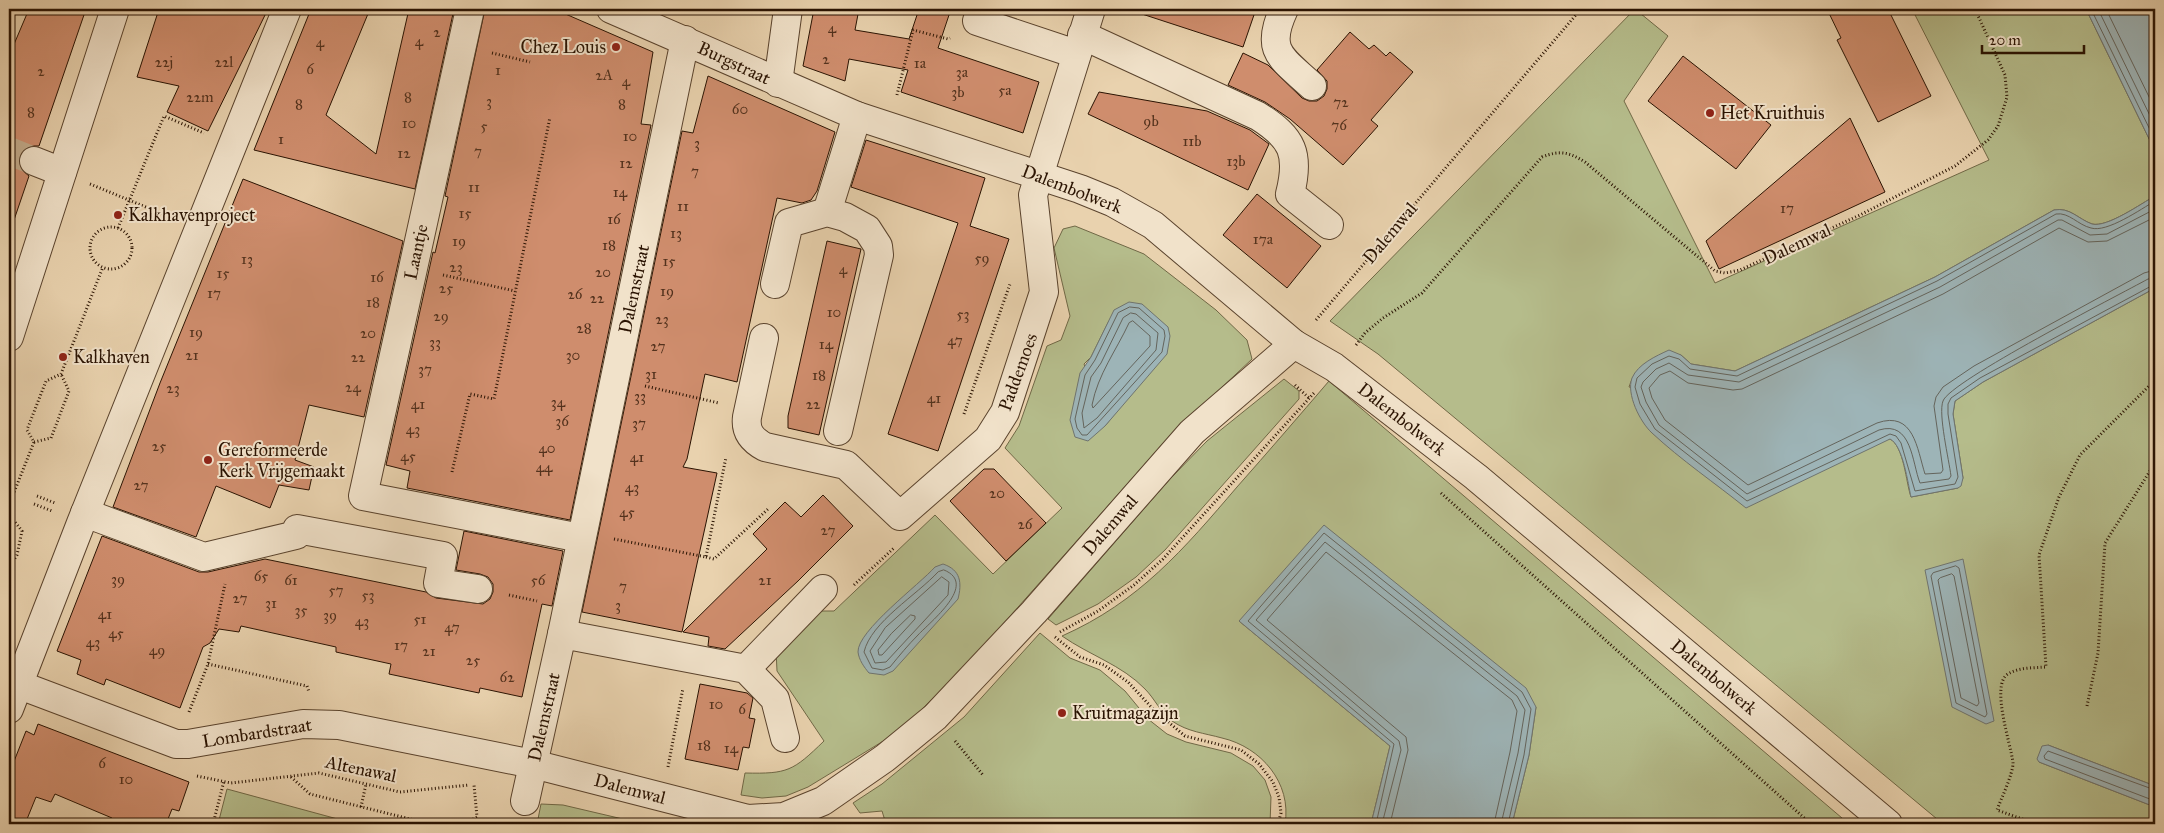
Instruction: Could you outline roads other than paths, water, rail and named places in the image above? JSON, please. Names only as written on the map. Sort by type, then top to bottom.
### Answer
[{"type":"street","points":[[9,337],[115,9]]},
{"type":"street","points":[[9,710],[14,682],[85,513],[287,9]]},
{"type":"street","name":"Laantje","points":[[470,9],[364,496],[582,535]]},
{"type":"street","name":"Burgstraat","points":[[611,9],[857,116]]},
{"type":"street","points":[[778,83],[788,9]]},
{"type":"street","name":"Paddemoes","points":[[764,338],[749,423],[756,442],[765,446],[846,465],[900,516],[988,439],[1005,412],[1044,292],[1033,195],[1091,9]]},
{"type":"street","points":[[1284,9],[1274,35],[1276,49],[1312,86]]},
{"type":"street","points":[[979,15],[1079,44],[1258,116],[1279,130],[1289,141],[1294,156],[1295,169],[1290,194],[1329,225]]},
{"type":"street","name":"Dalemstraat","points":[[526,801],[685,40]]},
{"type":"street","points":[[827,212],[857,116]]},
{"type":"street","name":"Dalembolwerk","points":[[857,116],[1038,175],[1112,202],[1153,225],[1294,344],[1334,367],[1476,477],[1888,824]]},
{"type":"street","points":[[34,161],[62,172]]},
{"type":"street","points":[[775,284],[789,223],[827,212],[845,217],[867,229],[878,246],[878,256],[838,431]]},
{"type":"street","name":"Dalemwal","points":[[533,764],[748,819],[784,816],[804,810],[840,791],[935,717],[1034,612],[1192,432],[1294,344]]},
{"type":"street","points":[[85,513],[204,557],[296,535],[297,529],[443,556],[438,583],[478,589]]},
{"type":"street","points":[[746,669],[823,589]]},
{"type":"street","points":[[562,634],[746,669],[775,698],[785,738]]},
{"type":"street","name":"Lombardstraat","points":[[14,682],[176,744],[188,744],[316,723],[339,725],[533,764]]},
{"type":"water","points":[[2086,9],[2155,9],[2155,151]]},
{"type":"water","points":[[2155,196],[2155,288],[1983,382],[1955,401],[1953,414],[1963,478],[1961,486],[1958,488],[1911,497],[1902,457],[1895,443],[1890,439],[1746,508],[1652,433],[1643,422],[1635,407],[1631,392],[1632,378],[1638,369],[1648,361],[1669,350],[1681,355],[1691,364],[1735,371],[1935,277],[2054,210],[2065,210],[2087,222],[2098,224],[2115,219]]},
{"type":"water","points":[[1129,302],[1142,304],[1168,327],[1170,336],[1167,354],[1105,426],[1088,441],[1075,437],[1070,420],[1080,373],[1091,357],[1114,310]]},
{"type":"water","points":[[1324,525],[1526,688],[1536,707],[1529,755],[1512,824],[1371,824],[1390,746],[1239,621]]},
{"type":"water","points":[[1963,559],[1994,721],[1986,724],[1952,707],[1925,570]]},
{"type":"water","points":[[943,564],[957,573],[960,582],[958,599],[893,671],[884,675],[869,673],[859,658],[860,643],[878,620],[935,567]]},
{"type":"water","points":[[2048,745],[2155,786],[2155,807],[2039,762],[2037,759],[2042,746]]},
{"type":"tunnel","points":[[9,151],[34,161]]},
{"type":"place","name":"Chez Louis","points":[[616,47]]},
{"type":"place","name":"Het Kruithuis","points":[[1710,113]]},
{"type":"place","name":"Kalkhavenproject","points":[[118,215]]},
{"type":"place","name":"Kalkhaven","points":[[63,357]]},
{"type":"place","name":"Gereformeerde Kerk Vrijgemaakt","points":[[208,460]]},
{"type":"place","name":"Kruitmagazijn","points":[[1062,713]]}]
